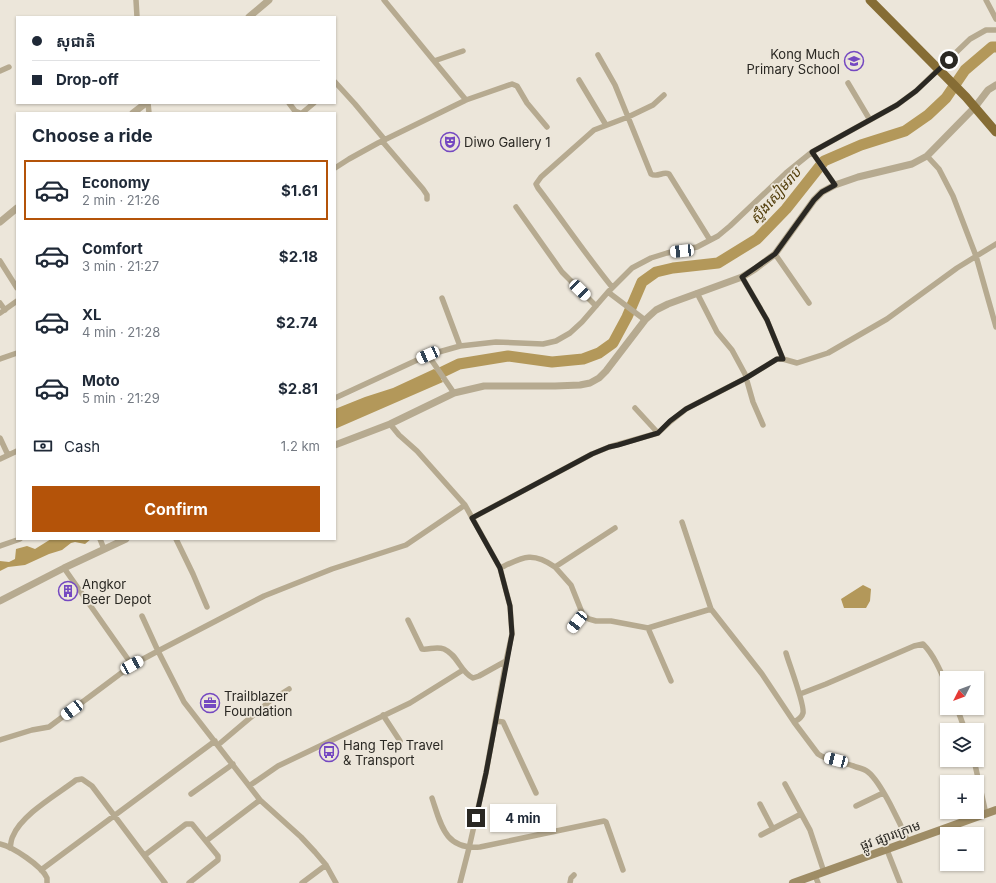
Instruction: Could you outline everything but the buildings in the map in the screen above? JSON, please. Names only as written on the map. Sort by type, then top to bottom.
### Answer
[{"type":"highway","points":[[870,0],[975,107],[996,132]]},
{"type":"main road","name":"ផ្លូវ ផ្សារក្រោម","points":[[793,883],[817,879],[824,872],[996,810]]},
{"type":"street","points":[[136,0],[138,16]]},
{"type":"street","points":[[250,16],[269,0]]},
{"type":"street","points":[[384,0],[466,100]]},
{"type":"street","points":[[986,0],[996,19]]},
{"type":"street","points":[[336,398],[430,357],[460,346],[496,342],[543,344],[556,341],[570,333],[578,326],[612,287],[632,268],[667,252],[697,248],[710,240],[730,226],[786,173],[813,153],[897,105],[916,91],[970,39],[986,30],[996,30]]},
{"type":"street","points":[[434,61],[463,51]]},
{"type":"street","points":[[598,55],[615,85],[651,174],[656,176],[666,173],[669,174],[710,240]]},
{"type":"street","points":[[0,71],[9,67]]},
{"type":"street","points":[[579,80],[606,125]]},
{"type":"street","points":[[336,83],[355,104],[383,141],[424,189],[427,199]]},
{"type":"street","points":[[336,167],[383,141],[466,100],[512,84],[517,86],[529,106],[547,127]]},
{"type":"street","points":[[848,84],[870,120]]},
{"type":"street","points":[[336,445],[390,424],[452,390],[484,386],[556,386],[590,383],[599,378],[606,371],[644,320],[652,313],[663,306],[742,277],[775,254],[814,200],[822,192],[835,185],[858,177],[912,164],[927,156],[975,107],[988,90],[996,85]]},
{"type":"street","points":[[336,92],[341,89]]},
{"type":"street","points":[[612,287],[589,259],[536,184],[541,177],[588,134],[594,130],[628,117],[653,104],[664,95]]},
{"type":"street","points":[[134,112],[146,104]]},
{"type":"street","points":[[290,104],[295,111],[298,112]]},
{"type":"street","points":[[302,112],[313,104]]},
{"type":"street","points":[[813,153],[835,185]]},
{"type":"street","points":[[927,156],[939,169],[947,182],[976,256],[996,327]]},
{"type":"street","points":[[516,208],[562,272],[596,306]]},
{"type":"street","points":[[0,222],[16,209]]},
{"type":"street","points":[[472,518],[592,454],[609,447],[658,433],[670,421],[686,409],[746,378],[777,359],[797,363],[828,353],[887,319],[957,268],[996,244]]},
{"type":"street","points":[[775,254],[809,303]]},
{"type":"street","points":[[0,261],[16,286]]},
{"type":"street","points":[[742,277],[767,320],[783,359]]},
{"type":"street","points":[[608,292],[644,320]]},
{"type":"street","points":[[697,293],[717,332],[732,350],[746,378],[763,424]]},
{"type":"street","points":[[442,298],[460,346]]},
{"type":"street","points":[[0,303],[2,312],[16,302]]},
{"type":"street","points":[[0,359],[16,353]]},
{"type":"street","points":[[430,357],[452,390]]},
{"type":"street","points":[[635,408],[658,433]]},
{"type":"street","points":[[390,424],[399,435],[416,450],[465,505],[500,568],[510,606],[512,634],[486,773],[460,883]]},
{"type":"street","points":[[0,438],[8,455]]},
{"type":"street","points":[[0,459],[16,451]]},
{"type":"street","points":[[0,740],[32,730],[49,727],[132,665],[158,651],[264,596],[332,569],[406,545],[465,505]]},
{"type":"street","points":[[682,522],[711,609],[762,674],[794,722],[818,754],[848,763],[867,771],[883,793],[896,815],[908,842]]},
{"type":"street","points":[[555,567],[615,528]]},
{"type":"street","points":[[0,546],[17,540]]},
{"type":"street","points":[[100,540],[104,549]]},
{"type":"street","points":[[0,601],[64,568],[124,540]]},
{"type":"street","points":[[176,540],[207,608]]},
{"type":"street","points":[[500,568],[517,560],[533,556],[544,560],[555,567],[571,585],[583,615],[596,621],[610,621],[648,628],[711,609]]},
{"type":"street","points":[[64,568],[132,665]]},
{"type":"street","points":[[572,629],[583,615]]},
{"type":"street","points":[[142,616],[184,702],[260,800],[301,837],[326,865],[336,883]]},
{"type":"street","points":[[408,620],[422,649],[443,649],[452,654],[468,676],[473,678],[480,676],[506,661]]},
{"type":"street","points":[[648,628],[671,680]]},
{"type":"street","points":[[800,694],[914,646],[923,644],[928,649],[940,672]]},
{"type":"street","points":[[786,653],[800,694],[803,711],[800,717],[794,722]]},
{"type":"street","points":[[249,786],[278,766],[410,703],[463,670]]},
{"type":"street","points":[[41,870],[113,815],[216,743],[270,701],[289,689]]},
{"type":"street","points":[[383,715],[400,741]]},
{"type":"street","points":[[496,721],[503,722],[536,793]]},
{"type":"street","points":[[191,794],[233,764]]},
{"type":"street","points":[[976,767],[986,814]]},
{"type":"street","points":[[10,848],[15,832],[31,813],[76,780],[82,779],[92,786],[165,883]]},
{"type":"street","points":[[785,784],[810,830],[824,872]]},
{"type":"street","points":[[856,806],[883,793]]},
{"type":"street","points":[[432,798],[444,832],[458,845],[469,848],[604,821],[606,822],[623,870]]},
{"type":"street","points":[[206,841],[260,800]]},
{"type":"street","points":[[760,804],[773,829]]},
{"type":"street","points":[[761,836],[801,814]]},
{"type":"street","points":[[145,855],[186,824],[192,824],[218,856],[218,860],[189,883]]},
{"type":"street","points":[[0,844],[10,848],[41,870],[47,878],[46,883]]},
{"type":"street","points":[[887,850],[900,883]]},
{"type":"street","points":[[302,883],[326,865]]},
{"type":"street","points":[[570,883],[571,878],[574,875]]},
{"type":"shaded area","points":[[434,369],[443,382],[336,429],[336,409],[393,388]]},
{"type":"shaded area","points":[[49,540],[90,540],[85,544],[75,542],[71,543],[62,550],[25,565],[8,567],[0,571],[0,561],[9,562],[15,559],[16,549],[27,546],[35,549]]},
{"type":"shaded area","points":[[863,585],[871,589],[870,601],[866,608],[844,608],[841,599]]},
{"type":"waterway","name":"ស្ទឹងសៀមរាប","points":[[430,378],[459,364],[508,356],[552,362],[583,359],[599,353],[613,343],[627,317],[642,282],[656,272],[673,268],[718,263],[757,239],[786,209],[824,161],[861,145],[905,131],[928,115],[946,98],[965,70],[992,47],[996,47]]},
{"type":"place","name":"Kong Much Primary School","points":[[854,61]]},
{"type":"place","name":"Diwo Gallery 1","points":[[450,142]]},
{"type":"place","name":"Angkor Beer Depot","points":[[68,591]]},
{"type":"place","name":"Trailblazer Foundation","points":[[210,703]]},
{"type":"place","name":"Hang Tep Travel & Transport","points":[[329,752]]},
{"type":"route","points":[[476,818],[512,634],[510,606],[500,568],[472,518],[592,454],[609,447],[658,433],[670,421],[686,409],[746,378],[777,359],[783,359],[767,320],[742,277],[775,254],[814,200],[822,192],[835,185],[812,152],[897,105],[916,91],[949,60]]}]
